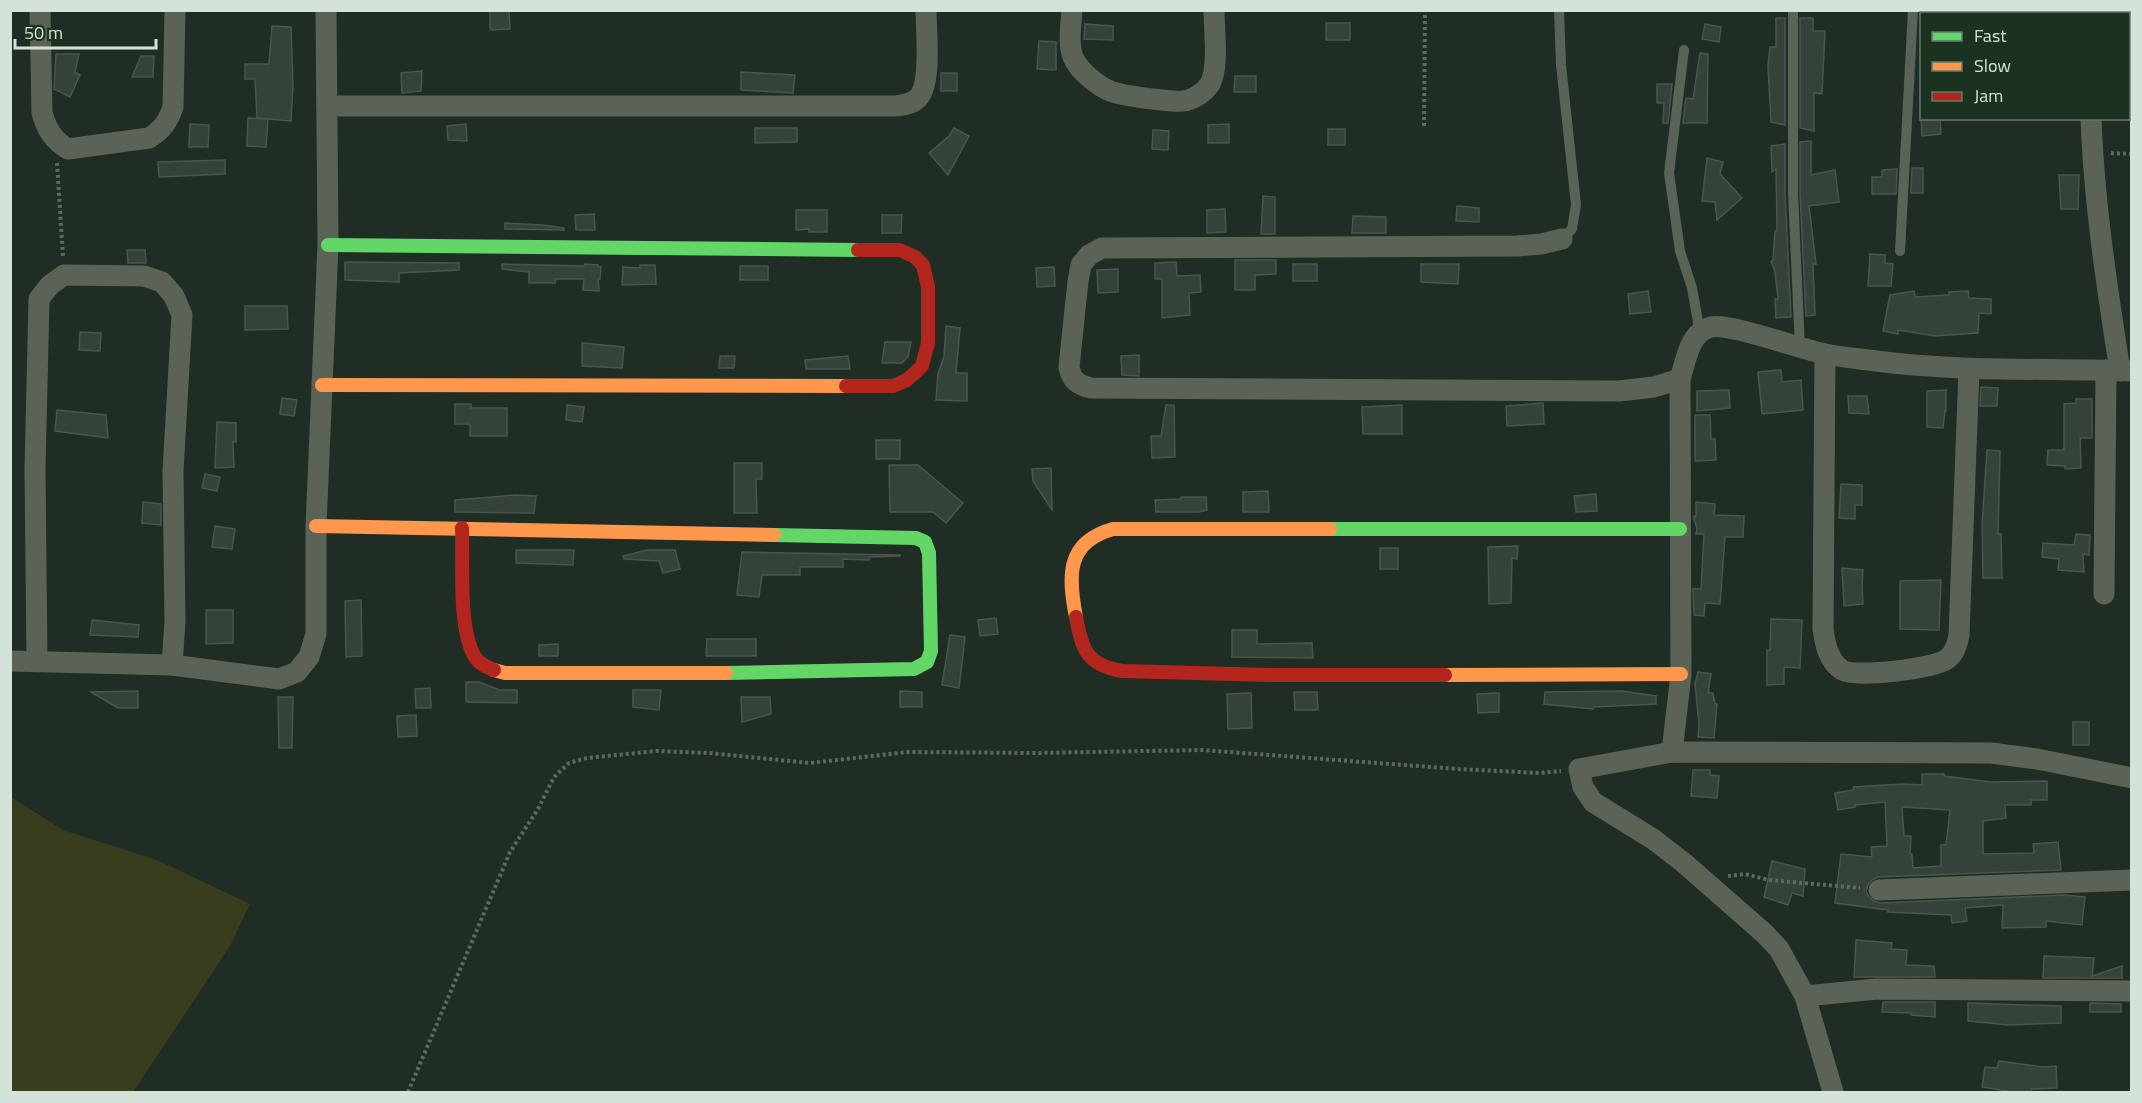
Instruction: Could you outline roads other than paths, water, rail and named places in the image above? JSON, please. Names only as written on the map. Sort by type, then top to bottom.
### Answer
[{"type":"street","points":[[40,10],[42,113],[46,128],[55,141],[68,150],[148,138],[160,132],[169,120],[173,107],[175,10]]},
{"type":"street","points":[[10,661],[172,665],[279,679],[297,672],[309,657],[316,634],[316,526],[328,245],[326,10]]},
{"type":"street","points":[[327,106],[896,106],[909,104],[918,98],[924,87],[926,76],[926,10]]},
{"type":"street","points":[[1072,10],[1073,59],[1082,71],[1110,91],[1139,97],[1184,101],[1201,94],[1210,84],[1214,71],[1214,10]]},
{"type":"street","points":[[2091,120],[2092,153],[2119,371],[2104,594]]},
{"type":"street","points":[[1562,239],[1517,246],[1102,248],[1089,255],[1081,266],[1069,367],[1071,375],[1075,382],[1082,386],[1115,388],[1619,391],[1654,387],[1680,379]]},
{"type":"street","points":[[322,385],[893,386],[907,380],[926,360],[929,321],[929,279],[925,269],[920,261],[911,254],[900,250],[328,245]]},
{"type":"street","points":[[37,662],[35,469],[39,299],[50,285],[64,275],[144,276],[162,282],[174,296],[182,315],[173,471],[175,621],[172,665]]},
{"type":"street","points":[[1672,752],[1681,674],[1680,379],[1692,342],[1700,333],[1710,327],[1730,328],[1825,354],[1893,363],[1969,369],[2119,371]]},
{"type":"street","points":[[1825,354],[1822,629],[1832,660],[1842,670],[1854,674],[1921,669],[1936,665],[1956,650],[1959,635],[1969,369]]},
{"type":"street","points":[[316,526],[462,528],[920,539],[928,546],[929,554],[931,651],[927,662],[914,669],[753,673],[505,673],[486,667],[475,658],[468,642],[462,528]]},
{"type":"street","points":[[1680,528],[1113,529],[1090,536],[1081,545],[1076,553],[1071,578],[1073,602],[1083,648],[1091,660],[1103,668],[1122,671],[1269,675],[1681,674]]},
{"type":"street","points":[[1833,1092],[1805,996],[1779,949],[1711,885],[1653,839],[1593,802],[1583,787],[1580,769],[1672,752],[1991,753],[2037,759],[2132,778]]},
{"type":"street","points":[[1879,890],[2132,880]]},
{"type":"street","points":[[1805,996],[1877,989],[2132,991]]},
{"type":"lane","points":[[1559,10],[1561,65],[1576,205],[1572,228],[1562,239]]},
{"type":"lane","points":[[1793,10],[1793,193],[1800,348]]},
{"type":"lane","points":[[1900,251],[1913,10]]},
{"type":"lane","points":[[1684,50],[1669,173],[1680,251],[1692,288],[1700,333]]}]
